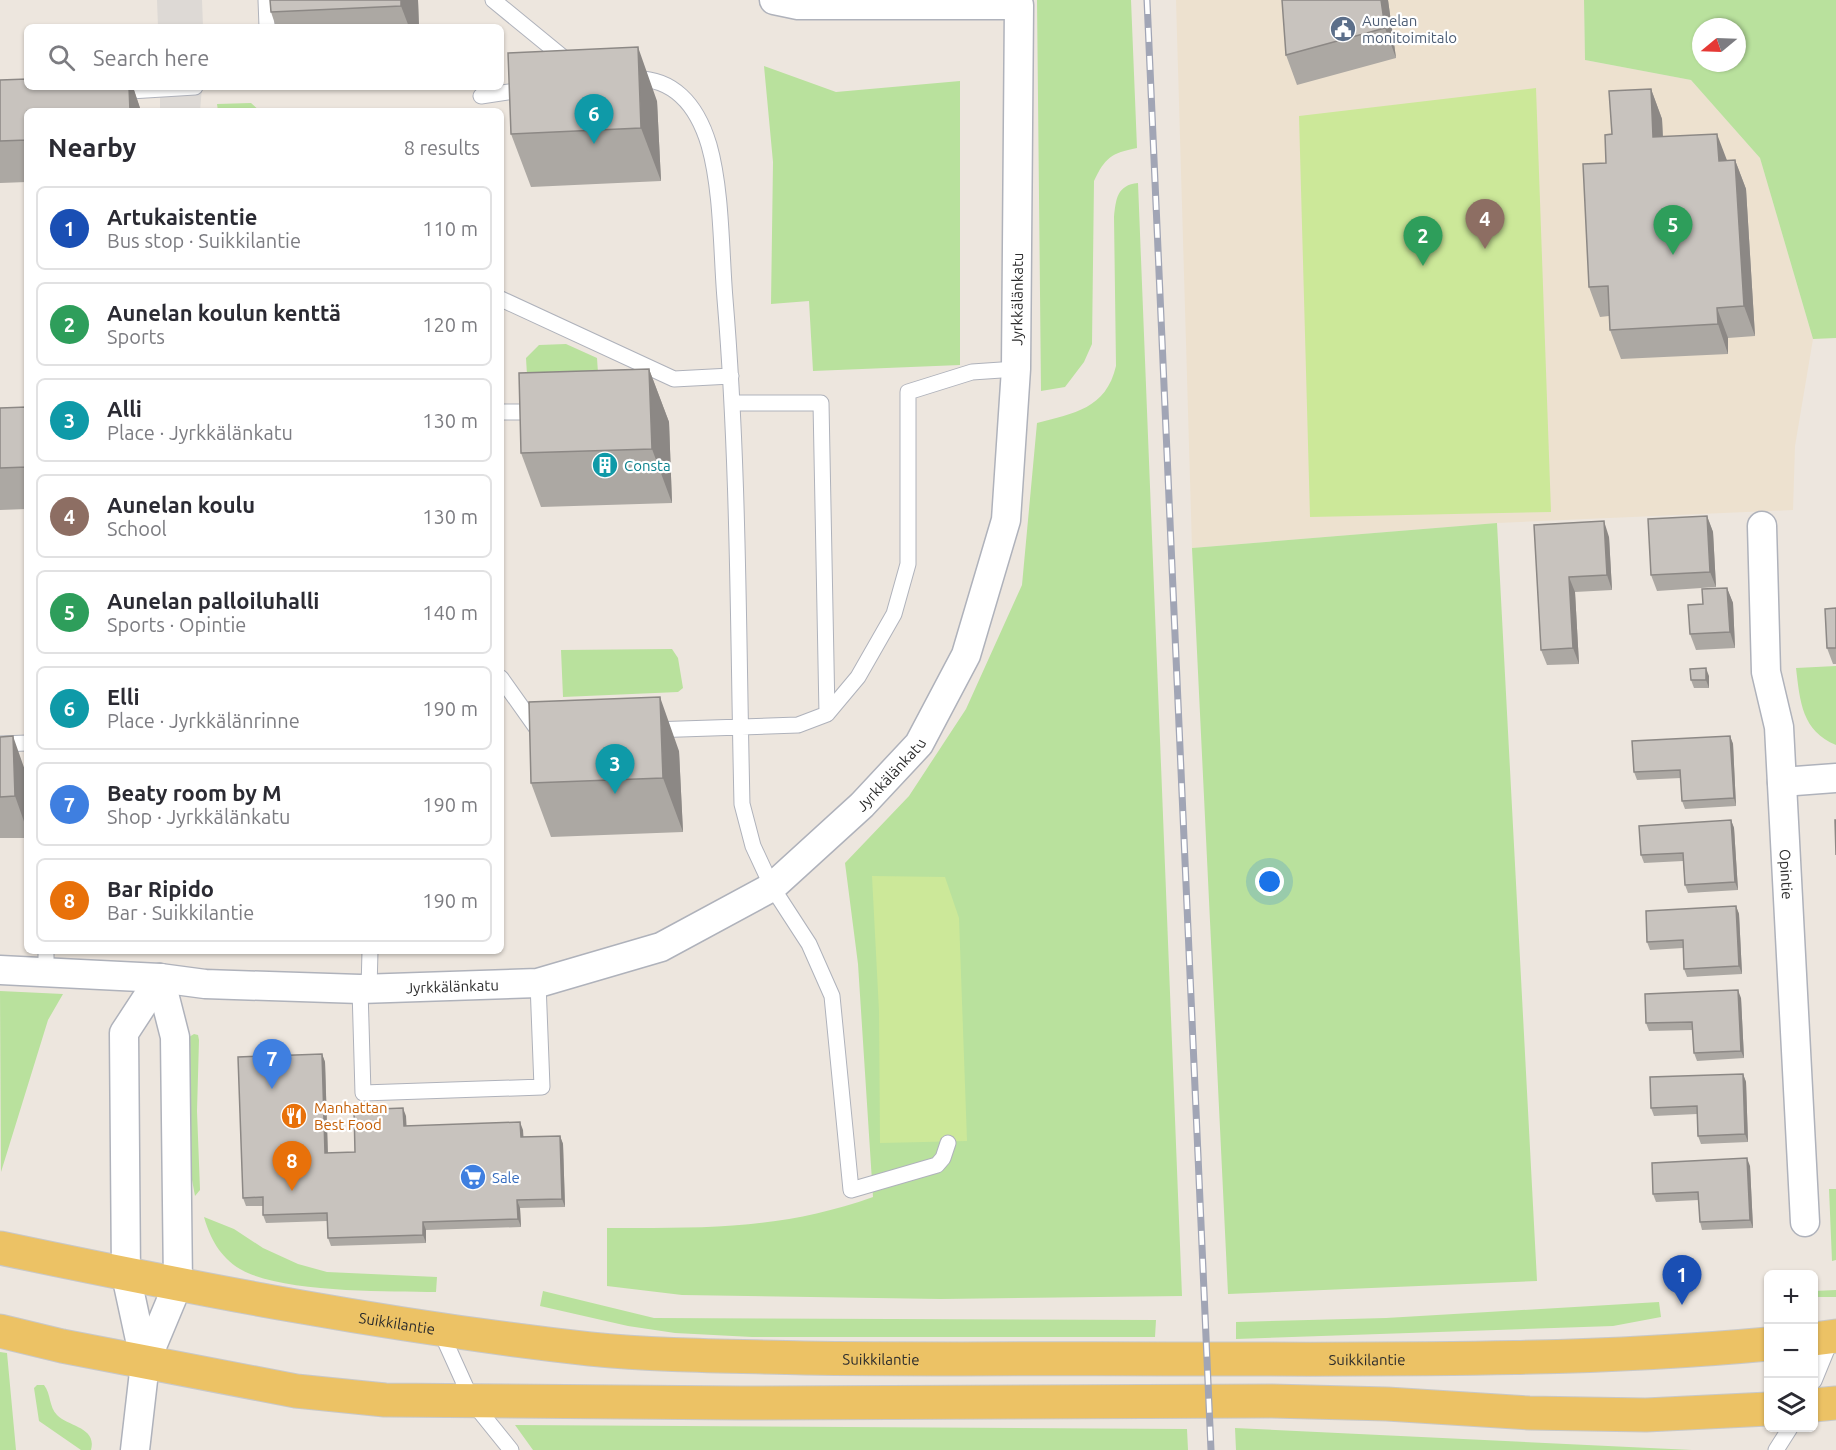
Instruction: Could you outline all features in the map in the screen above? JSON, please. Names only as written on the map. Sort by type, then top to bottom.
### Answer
[{"type":"main road","name":"Suikkilantie","points":[[0,1248],[126,1275],[439,1327],[591,1349],[681,1355],[890,1359],[1396,1359],[1677,1353],[1764,1344]]},
{"type":"main road","points":[[0,1331],[145,1363],[296,1391],[385,1400],[473,1403],[1272,1401],[1387,1404],[1530,1413],[1646,1415],[1764,1409]]},
{"type":"main road","points":[[1818,1405],[1836,1403]]},
{"type":"street","name":"Jyrkkälänkatu","points":[[0,970],[46,962],[205,984],[365,989],[538,983],[661,946],[772,887],[862,805],[919,744],[966,655],[1006,520],[1016,369],[1019,5],[798,5],[774,0]]},
{"type":"street","name":"Opintie","points":[[1762,526],[1766,672],[1779,727],[1805,1222]]},
{"type":"street","points":[[1782,782],[1836,778]]},
{"type":"street","points":[[145,1363],[126,1275],[124,1033],[160,978]]},
{"type":"street","points":[[135,1450],[145,1363],[178,1284],[175,1037],[160,978]]},
{"type":"lane","points":[[266,0],[267,24]]},
{"type":"lane","points":[[493,0],[572,64],[575,82]]},
{"type":"lane","points":[[618,80],[650,77],[672,86],[684,98],[709,145],[716,190],[731,376],[742,804],[753,846],[772,887],[809,944],[832,996],[851,1190],[938,1165],[948,1143]]},
{"type":"lane","points":[[481,96],[540,87]]},
{"type":"lane","points":[[104,92],[140,90]]},
{"type":"lane","points":[[504,300],[674,379]]},
{"type":"lane","points":[[639,730],[798,725],[827,714],[858,677],[894,614],[908,564],[908,392],[972,372],[1016,369]]},
{"type":"lane","points":[[654,387],[674,379],[731,376]]},
{"type":"lane","points":[[732,403],[821,403],[827,714]]},
{"type":"lane","points":[[504,412],[555,412]]},
{"type":"lane","points":[[504,682],[540,734],[551,733]]},
{"type":"lane","points":[[0,744],[24,743]]},
{"type":"lane","points":[[370,954],[365,989],[363,1093],[542,1087],[538,983]]},
{"type":"lane","points":[[439,1327],[473,1403],[511,1450]]},
{"type":"lane","points":[[1815,1378],[1827,1337]]},
{"type":"lane","points":[[1776,1450],[1787,1432]]},
{"type":"shaded area","points":[[157,0],[202,0],[203,24],[158,24]]},
{"type":"shaded area","points":[[1176,0],[1584,0],[1585,60],[1691,80],[1760,158],[1813,339],[1795,446],[1793,510],[1497,523],[1192,548]]},
{"type":"shaded area","points":[[160,90],[202,90],[200,108],[160,108]]},
{"type":"green space","points":[[1037,0],[1131,0],[1137,148],[1121,152],[1110,158],[1094,181],[1092,344],[1084,362],[1065,387],[1041,391]]},
{"type":"green space","points":[[1584,0],[1836,0],[1836,338],[1813,339],[1760,158],[1691,80],[1585,60]]},
{"type":"green space","points":[[764,66],[836,92],[960,81],[960,365],[813,371],[809,301],[771,304],[773,162]]},
{"type":"green space","points":[[1536,88],[1551,512],[1310,517],[1299,116]]},
{"type":"green space","points":[[251,103],[257,108],[218,108],[217,104]]},
{"type":"green space","points":[[1138,183],[1182,1296],[941,1299],[682,1295],[607,1286],[607,1228],[741,1225],[806,1216],[873,1197],[858,964],[845,863],[909,796],[966,709],[1022,585],[1037,423],[1087,407],[1105,392],[1111,380],[1116,366],[1114,217],[1119,194],[1131,184]]},
{"type":"green space","points":[[566,344],[597,358],[598,373],[527,375],[526,358],[539,345]]},
{"type":"green space","points":[[1497,523],[1537,1281],[1228,1294],[1192,548]]},
{"type":"green space","points":[[672,649],[678,658],[683,688],[678,692],[563,697],[561,650]]},
{"type":"green space","points":[[1836,666],[1836,745],[1816,732],[1809,723],[1801,704],[1796,668]]},
{"type":"green space","points":[[872,876],[945,877],[959,918],[967,1141],[880,1143],[879,1011]]},
{"type":"green space","points":[[0,991],[63,994],[48,1020],[1,1172]]},
{"type":"green space","points":[[194,1034],[198,1035],[199,1040],[197,1111],[200,1190],[195,1196],[187,1153],[189,1037]]},
{"type":"green space","points":[[1829,1189],[1836,1189],[1836,1260],[1832,1261]]},
{"type":"green space","points":[[204,1217],[234,1229],[263,1248],[298,1264],[327,1272],[437,1277],[436,1292],[363,1291],[307,1287],[258,1277],[240,1269],[221,1253],[209,1232]]},
{"type":"green space","points":[[1836,1290],[1836,1297],[1818,1297],[1818,1291]]},
{"type":"green space","points":[[543,1291],[654,1318],[1156,1320],[1155,1337],[752,1337],[675,1333],[628,1326],[540,1306]]},
{"type":"green space","points":[[1659,1302],[1661,1317],[1613,1326],[1236,1339],[1236,1322],[1386,1318]]},
{"type":"green space","points":[[0,1352],[7,1353],[16,1450],[0,1450]]},
{"type":"green space","points":[[37,1385],[44,1385],[57,1415],[86,1432],[92,1442],[91,1450],[81,1450],[39,1421],[34,1388]]},
{"type":"green space","points":[[515,1425],[1187,1429],[1188,1450],[533,1450]]},
{"type":"green space","points":[[1235,1428],[1692,1450],[1236,1450]]},
{"type":"building","points":[[270,0],[401,0],[401,6],[271,12]]},
{"type":"building","points":[[1282,0],[1381,0],[1385,28],[1286,55]]},
{"type":"building","points":[[638,47],[641,128],[511,134],[508,53]]},
{"type":"building","points":[[24,79],[24,90],[129,90],[130,108],[24,108],[24,140],[0,141],[0,80]]},
{"type":"building","points":[[1651,89],[1653,137],[1717,134],[1719,161],[1735,160],[1744,306],[1717,308],[1718,324],[1610,330],[1608,286],[1589,287],[1583,164],[1606,163],[1605,135],[1612,134],[1609,91]]},
{"type":"building","points":[[649,369],[652,449],[521,453],[519,373]]},
{"type":"building","points":[[24,407],[24,467],[0,468],[0,408]]},
{"type":"building","points":[[1707,516],[1710,572],[1651,575],[1648,519]]},
{"type":"building","points":[[1604,521],[1607,575],[1569,577],[1573,648],[1541,650],[1534,525]]},
{"type":"building","points":[[1727,588],[1730,632],[1690,634],[1688,605],[1703,604],[1702,589]]},
{"type":"building","points":[[1836,608],[1836,648],[1827,648],[1825,609]]},
{"type":"building","points":[[1706,668],[1706,680],[1691,680],[1690,669]]},
{"type":"building","points":[[660,697],[663,778],[531,783],[529,702]]},
{"type":"building","points":[[13,736],[15,796],[0,797],[0,737]]},
{"type":"building","points":[[1730,736],[1734,798],[1682,801],[1680,770],[1634,772],[1632,741]]},
{"type":"building","points":[[1731,820],[1735,882],[1685,885],[1683,853],[1641,855],[1639,826]]},
{"type":"building","points":[[1736,906],[1739,966],[1684,969],[1683,940],[1647,942],[1646,911]]},
{"type":"building","points":[[1738,990],[1741,1051],[1694,1053],[1692,1022],[1646,1023],[1645,994]]},
{"type":"building","points":[[322,1054],[325,1153],[355,1152],[354,1110],[403,1108],[404,1126],[520,1122],[521,1137],[560,1136],[562,1199],[517,1200],[518,1219],[423,1222],[423,1235],[328,1238],[327,1213],[263,1215],[263,1197],[243,1198],[238,1057]]},
{"type":"building","points":[[1743,1074],[1745,1134],[1698,1136],[1697,1106],[1651,1108],[1650,1077]]},
{"type":"building","points":[[1747,1158],[1750,1220],[1700,1222],[1698,1192],[1653,1194],[1652,1163]]},
{"type":"railway","points":[[1147,0],[1211,1450]]},
{"type":"place","name":"Aunelan monitoimitalo","points":[[1343,29]]},
{"type":"place","name":"Elli","points":[[594,144]]},
{"type":"place","name":"Aunelan koulu","points":[[1485,249]]},
{"type":"place","name":"Aunelan palloiluhalli","points":[[1673,255]]},
{"type":"place","name":"Aunelan koulun kenttä","points":[[1423,266]]},
{"type":"place","name":"Consta","points":[[605,465]]},
{"type":"place","name":"Alli","points":[[615,794]]},
{"type":"place","name":"Beaty room by M","points":[[272,1089]]},
{"type":"place","name":"Manhattan Best Food","points":[[294,1116]]},
{"type":"place","name":"Sale","points":[[473,1177]]},
{"type":"place","name":"Bar Ripido","points":[[292,1191]]},
{"type":"place","name":"Artukaistentie","points":[[1682,1305]]}]
